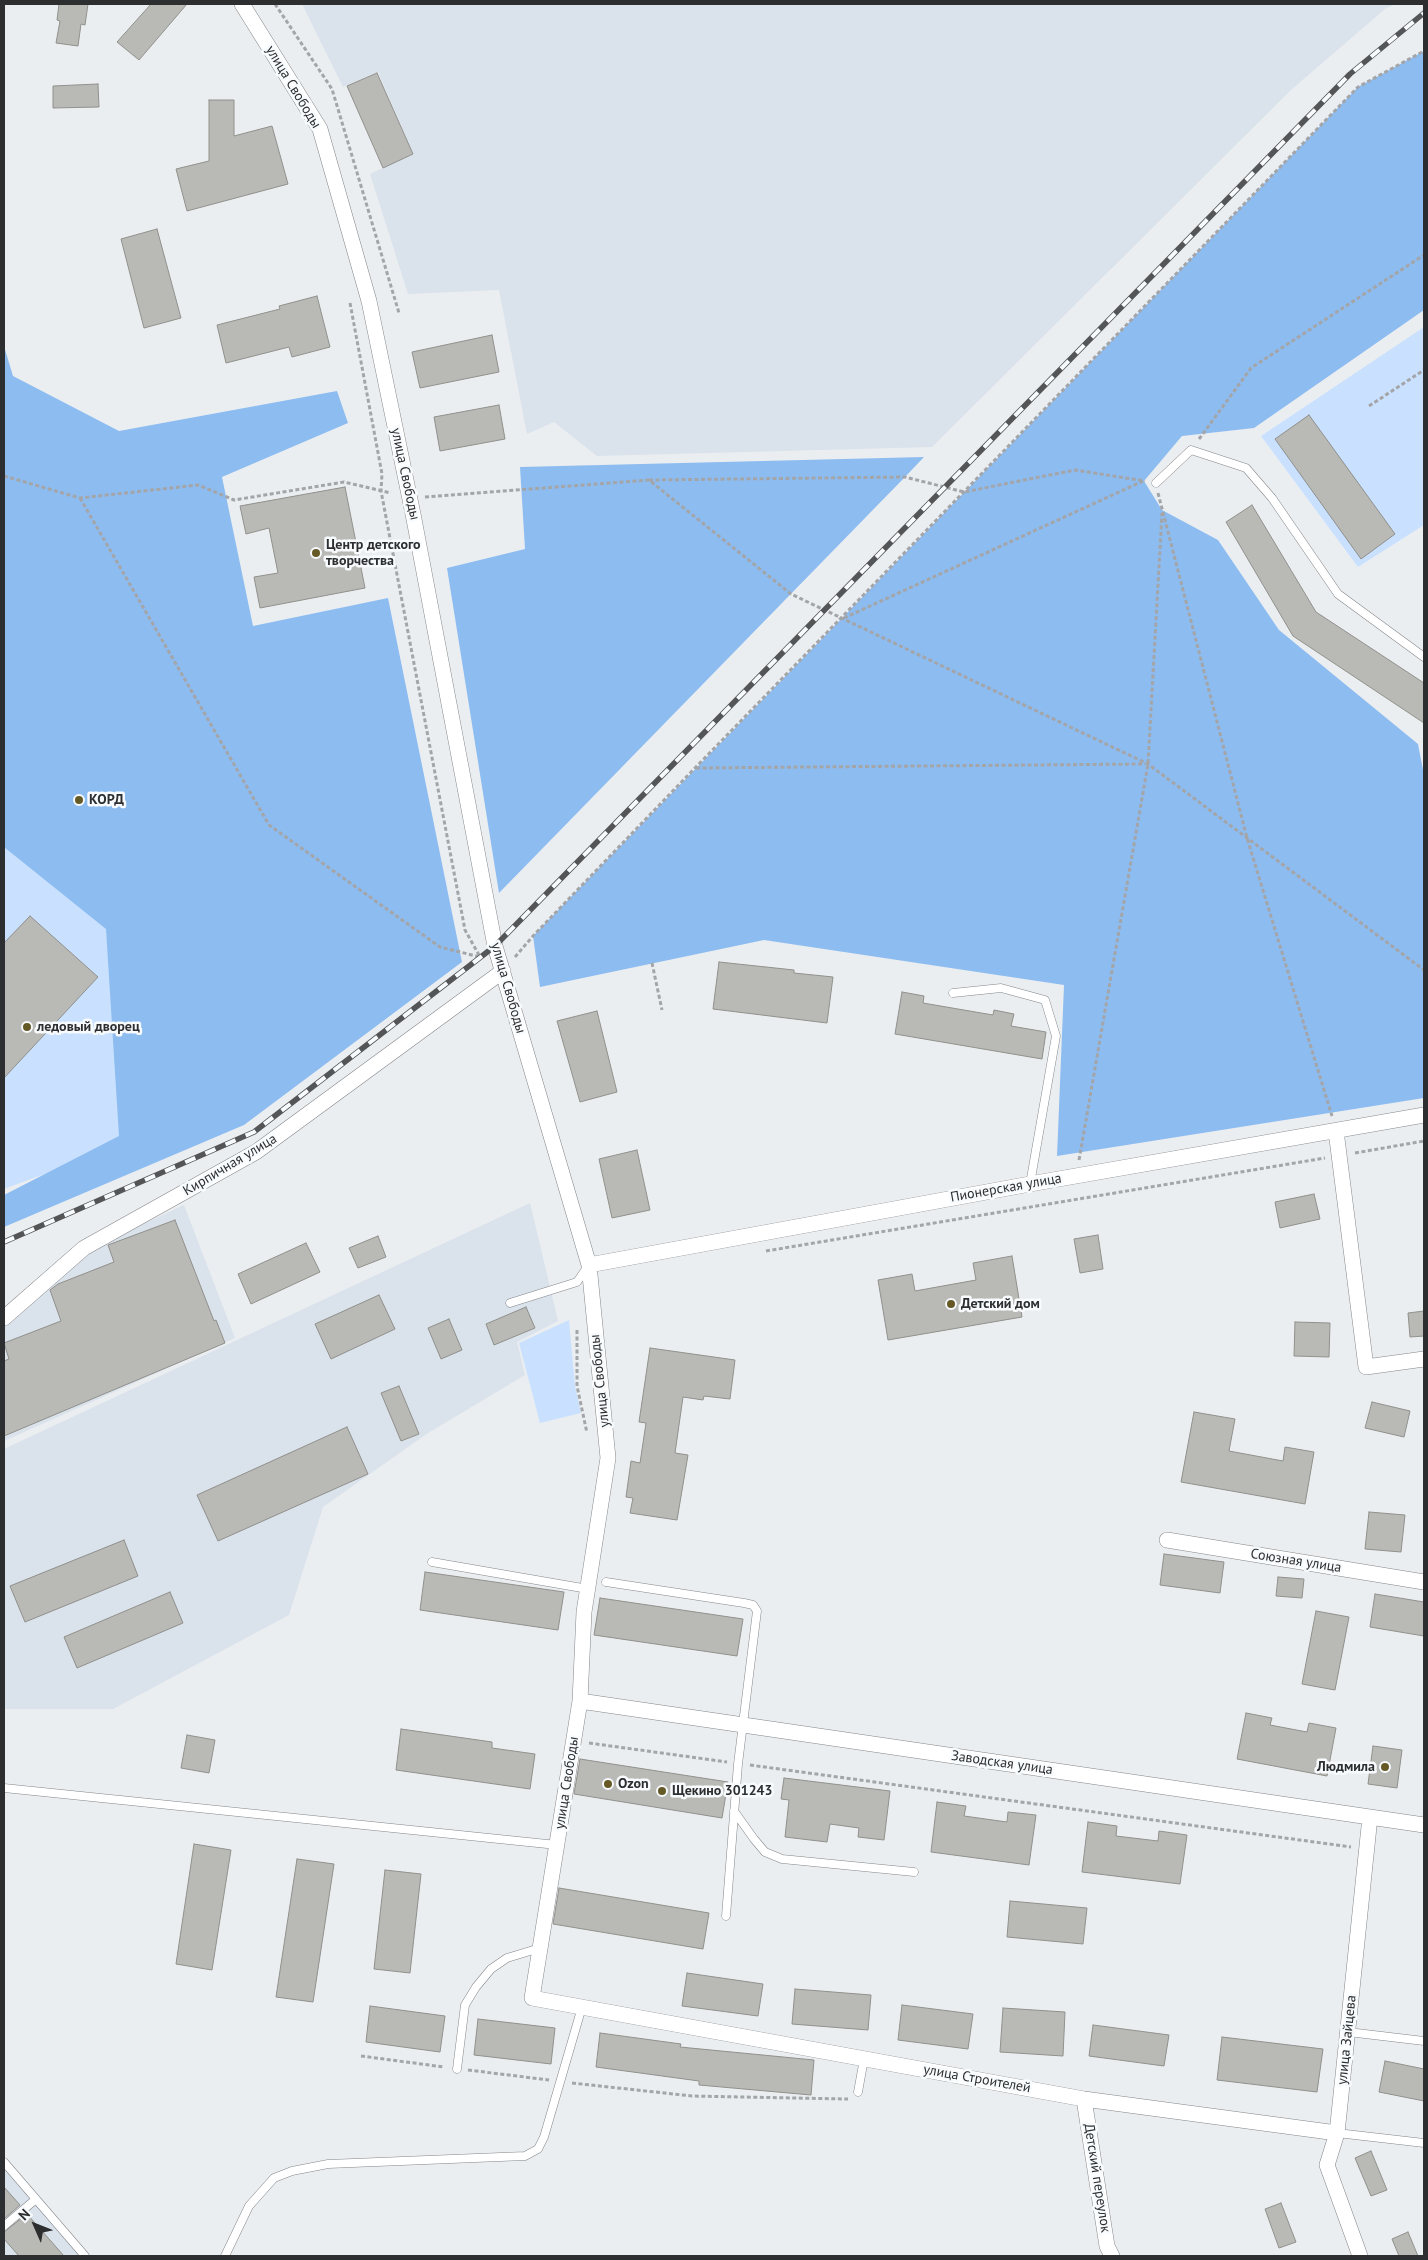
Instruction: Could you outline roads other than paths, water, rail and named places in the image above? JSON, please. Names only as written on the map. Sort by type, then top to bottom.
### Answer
[{"type":"street","name":"улица Свободы","points":[[242,4],[320,129],[369,302],[410,498],[496,946],[499,974],[589,1265],[608,1458],[584,1612],[580,1701],[532,1998]]},
{"type":"street","name":"Кирпичная улица","points":[[4,1318],[84,1248],[256,1152],[499,974]]},
{"type":"street","name":"Пионерская улица","points":[[589,1265],[1030,1184],[1424,1115]]},
{"type":"street","points":[[1336,1131],[1366,1367],[1424,1359]]},
{"type":"street","name":"Союзная улица","points":[[1167,1540],[1424,1582]]},
{"type":"street","name":"Заводская улица","points":[[580,1701],[1424,1825]]},
{"type":"street","name":"улица Зайцева","points":[[1360,2256],[1327,2165],[1338,2134],[1370,1817]]},
{"type":"street","name":"улица Строителей","points":[[532,1998],[1084,2099],[1338,2134]]},
{"type":"street","name":"Детский переулок","points":[[1084,2099],[1108,2246],[1112,2256]]},
{"type":"lane","points":[[1156,483],[1191,450],[1246,468],[1272,498],[1338,594],[1424,657]]},
{"type":"lane","points":[[953,993],[1001,988],[1045,1000],[1056,1036],[1030,1184]]},
{"type":"lane","points":[[510,1303],[577,1282],[589,1265]]},
{"type":"lane","points":[[432,1562],[588,1589]]},
{"type":"lane","points":[[606,1582],[753,1605],[756,1611],[738,1764],[726,1916]]},
{"type":"lane","points":[[4,1788],[557,1845]]},
{"type":"lane","points":[[734,1811],[765,1852],[782,1858],[914,1872]]},
{"type":"lane","points":[[456,2068],[465,2005],[476,1987],[491,1969],[507,1958],[540,1948]]},
{"type":"lane","points":[[225,2256],[249,2206],[274,2178],[292,2171],[328,2164],[525,2156],[538,2149],[544,2137],[582,2007]]},
{"type":"lane","points":[[1348,2032],[1424,2041]]},
{"type":"lane","points":[[858,2092],[864,2058]]},
{"type":"lane","name":"улица Строителей","points":[[1338,2134],[1424,2143]]},
{"type":"lane","points":[[4,2162],[85,2256]]},
{"type":"lane","points":[[4,2226],[36,2199]]},
{"type":"railway","points":[[4,1242],[254,1132],[495,946],[1350,74],[1424,13]]},
{"type":"place","name":"Центр детского творчества","points":[[316,553]]},
{"type":"place","name":"КОРД","points":[[79,800]]},
{"type":"place","name":"ледовый дворец","points":[[27,1027]]},
{"type":"place","name":"Детский дом","points":[[951,1304]]},
{"type":"place","name":"Людмила","points":[[1385,1767]]},
{"type":"place","name":"Ozon","points":[[608,1784]]},
{"type":"place","name":"Щекино 301243","points":[[662,1791]]}]
